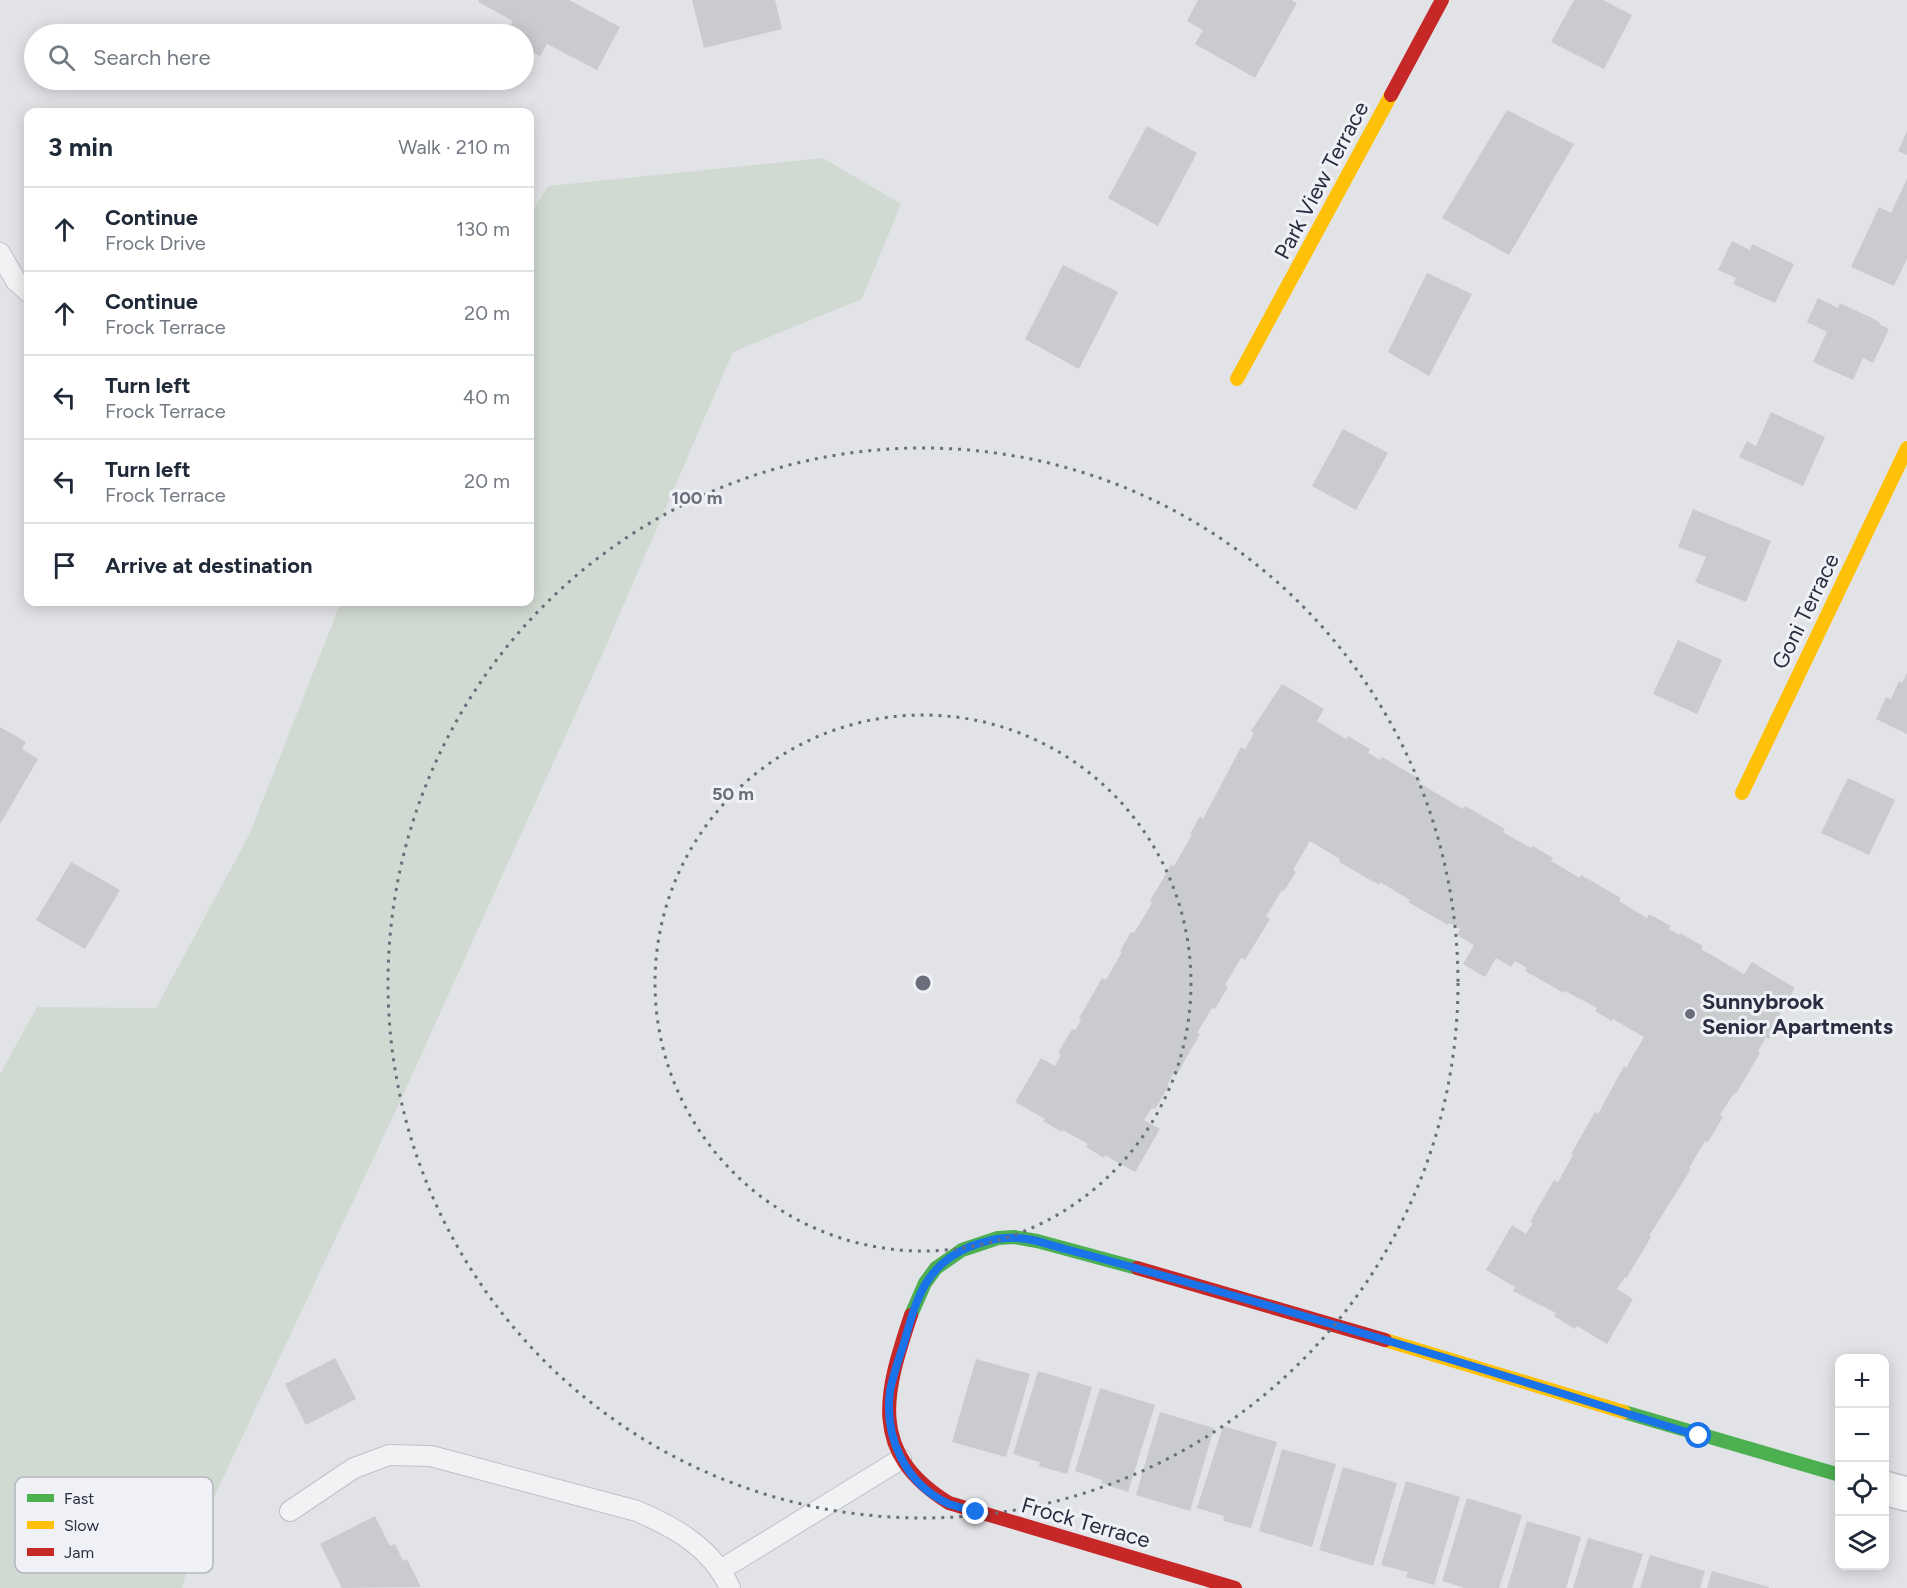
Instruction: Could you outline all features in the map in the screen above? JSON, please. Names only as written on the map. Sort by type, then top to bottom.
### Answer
[{"type":"street","name":"Park View Terrace","points":[[1237,379],[1442,0]]},
{"type":"street","name":"Goni Terrace","points":[[1742,793],[1907,448]]},
{"type":"street","name":"Frock Terrace","points":[[1235,1588],[949,1503],[930,1493],[914,1477],[901,1460],[890,1430],[888,1413],[891,1388],[914,1309],[931,1274],[952,1256],[981,1242],[1007,1237],[1043,1243],[1372,1335],[1699,1436],[1835,1474]]},
{"type":"street","points":[[1889,1489],[1907,1494]]},
{"type":"lane","points":[[0,253],[16,281],[24,288]]},
{"type":"lane","points":[[290,1511],[354,1468],[389,1455],[431,1456],[637,1511],[664,1523],[687,1537],[722,1569],[730,1588]]},
{"type":"lane","points":[[722,1569],[901,1460]]},
{"type":"shaded area","points":[[823,158],[901,204],[862,299],[733,352],[599,662],[398,1106],[213,1499],[213,1477],[15,1477],[15,1573],[186,1573],[182,1588],[0,1588],[0,1074],[37,1007],[156,1008],[249,835],[339,606],[534,606],[534,209],[548,186]]},
{"type":"building","points":[[479,0],[569,0],[620,27],[597,70],[547,44],[540,56],[534,53],[534,24],[511,24],[513,21],[478,2]]},
{"type":"building","points":[[692,0],[775,0],[782,29],[704,48]]},
{"type":"building","points":[[1198,0],[1291,0],[1297,3],[1255,78],[1195,44],[1203,30],[1187,21]]},
{"type":"building","points":[[1574,0],[1603,0],[1632,15],[1604,69],[1551,42]]},
{"type":"building","points":[[1507,110],[1574,144],[1509,255],[1442,218]]},
{"type":"building","points":[[1147,126],[1197,153],[1158,226],[1108,198]]},
{"type":"building","points":[[1907,131],[1907,155],[1898,151]]},
{"type":"building","points":[[1907,179],[1907,259],[1894,286],[1851,267],[1879,207],[1891,213]]},
{"type":"building","points":[[1732,241],[1750,250],[1752,244],[1794,264],[1775,303],[1733,284],[1736,278],[1718,270]]},
{"type":"building","points":[[1063,265],[1118,292],[1079,369],[1025,339]]},
{"type":"building","points":[[1427,273],[1472,294],[1429,376],[1388,352]]},
{"type":"building","points":[[1818,298],[1838,308],[1840,303],[1880,322],[1879,324],[1889,329],[1873,363],[1863,358],[1853,380],[1813,362],[1827,332],[1807,322]]},
{"type":"building","points":[[1771,412],[1825,437],[1803,486],[1739,457],[1747,441],[1756,446]]},
{"type":"building","points":[[1343,429],[1388,453],[1356,510],[1312,486]]},
{"type":"building","points":[[1693,509],[1771,541],[1746,602],[1695,582],[1706,557],[1678,547]]},
{"type":"building","points":[[1678,640],[1722,660],[1697,714],[1653,694]]},
{"type":"building","points":[[1907,673],[1907,734],[1876,719],[1886,697],[1891,699],[1899,681],[1902,683]]},
{"type":"building","name":"Sunnybrook Senior Apartments","points":[[1282,684],[1324,709],[1317,721],[1346,739],[1348,736],[1370,749],[1368,753],[1380,760],[1382,757],[1421,780],[1419,783],[1463,809],[1465,806],[1505,829],[1503,832],[1531,848],[1533,846],[1553,858],[1551,861],[1580,878],[1581,875],[1621,898],[1619,901],[1647,918],[1649,914],[1671,926],[1669,929],[1703,946],[1701,949],[1744,974],[1752,962],[1795,988],[1778,1017],[1781,1018],[1769,1039],[1766,1037],[1758,1051],[1760,1053],[1736,1094],[1734,1093],[1720,1115],[1723,1117],[1708,1142],[1705,1141],[1689,1168],[1691,1169],[1649,1236],[1651,1237],[1626,1279],[1625,1277],[1617,1289],[1633,1299],[1607,1344],[1577,1326],[1575,1329],[1554,1316],[1556,1313],[1513,1291],[1515,1287],[1486,1270],[1512,1225],[1526,1234],[1533,1223],[1530,1222],[1554,1180],[1558,1182],[1595,1112],[1598,1114],[1624,1066],[1626,1068],[1644,1037],[1595,1011],[1597,1008],[1525,971],[1527,968],[1515,961],[1511,967],[1496,958],[1485,977],[1463,964],[1474,945],[1457,935],[1460,929],[1449,923],[1448,925],[1408,902],[1410,900],[1380,882],[1379,885],[1339,862],[1340,859],[1310,841],[1293,870],[1296,872],[1266,916],[1270,919],[1245,960],[1241,958],[1225,985],[1228,987],[1197,1033],[1200,1034],[1176,1076],[1173,1074],[1167,1085],[1169,1086],[1155,1109],[1152,1108],[1144,1120],[1160,1129],[1135,1172],[1105,1155],[1104,1158],[1086,1147],[1088,1144],[1063,1130],[1062,1132],[1043,1121],[1045,1119],[1015,1102],[1041,1058],[1055,1066],[1061,1055],[1058,1053],[1072,1029],[1075,1030],[1081,1020],[1079,1018],[1102,978],[1106,980],[1131,932],[1134,933],[1171,865],[1174,866],[1192,835],[1190,834],[1200,816],[1203,819],[1241,747],[1245,749],[1254,733],[1251,731]]},
{"type":"building","points":[[0,727],[26,742],[22,749],[38,759],[0,824]]},
{"type":"building","points":[[1848,778],[1895,800],[1869,855],[1821,833]]},
{"type":"building","points":[[71,862],[120,890],[85,949],[36,920]]},
{"type":"building","points":[[335,1358],[356,1399],[306,1425],[285,1384]]},
{"type":"building","points":[[976,1359],[1030,1374],[1006,1457],[952,1442]]},
{"type":"building","points":[[1038,1371],[1092,1387],[1067,1474],[1039,1466],[1040,1462],[1013,1454]]},
{"type":"building","points":[[1100,1388],[1155,1405],[1128,1492],[1075,1471]]},
{"type":"building","points":[[1160,1412],[1214,1428],[1190,1511],[1136,1495]]},
{"type":"building","points":[[1223,1426],[1277,1442],[1251,1528],[1223,1521],[1224,1516],[1197,1508]]},
{"type":"building","points":[[1282,1449],[1336,1464],[1312,1547],[1259,1531]]},
{"type":"building","points":[[1343,1467],[1397,1483],[1373,1566],[1319,1550]]},
{"type":"building","points":[[1406,1481],[1460,1497],[1434,1585],[1406,1577],[1408,1572],[1381,1565]]},
{"type":"building","points":[[1467,1498],[1522,1515],[1499,1588],[1465,1588],[1442,1581]]},
{"type":"building","points":[[375,1516],[390,1546],[395,1544],[403,1561],[407,1559],[421,1587],[342,1588],[320,1544]]},
{"type":"building","points":[[1527,1521],[1581,1537],[1566,1588],[1507,1588]]},
{"type":"building","points":[[1588,1538],[1643,1554],[1632,1588],[1573,1588]]},
{"type":"building","points":[[1650,1555],[1705,1571],[1700,1588],[1640,1588]]},
{"type":"building","points":[[1712,1571],[1769,1587],[1769,1588],[1707,1588]]},
{"type":"traffic: fast","points":[[911,1315],[925,1283],[936,1268],[962,1250],[998,1238],[1014,1237],[1037,1241],[1137,1268]]},
{"type":"traffic: fast","points":[[1624,1412],[1835,1474]]},
{"type":"traffic: slow","points":[[1237,379],[1391,95]]},
{"type":"traffic: slow","points":[[1742,793],[1907,448]]},
{"type":"traffic: slow","points":[[1385,1340],[1624,1412]]},
{"type":"traffic: jam","points":[[1391,95],[1442,0]]},
{"type":"traffic: jam","points":[[1137,1268],[1385,1340]]},
{"type":"traffic: jam","points":[[911,1315],[894,1370],[890,1395],[890,1419],[894,1442],[905,1463],[923,1483],[949,1503],[1235,1588]]},
{"type":"place","name":"Sunnybrook Senior Apartments","points":[[1690,1014]]},
{"type":"route","points":[[976,1512],[949,1503],[930,1493],[914,1477],[901,1460],[894,1444],[888,1413],[891,1388],[914,1309],[931,1274],[960,1251],[981,1242],[1007,1237],[1043,1243],[1116,1262],[1372,1335],[1699,1436]]}]
